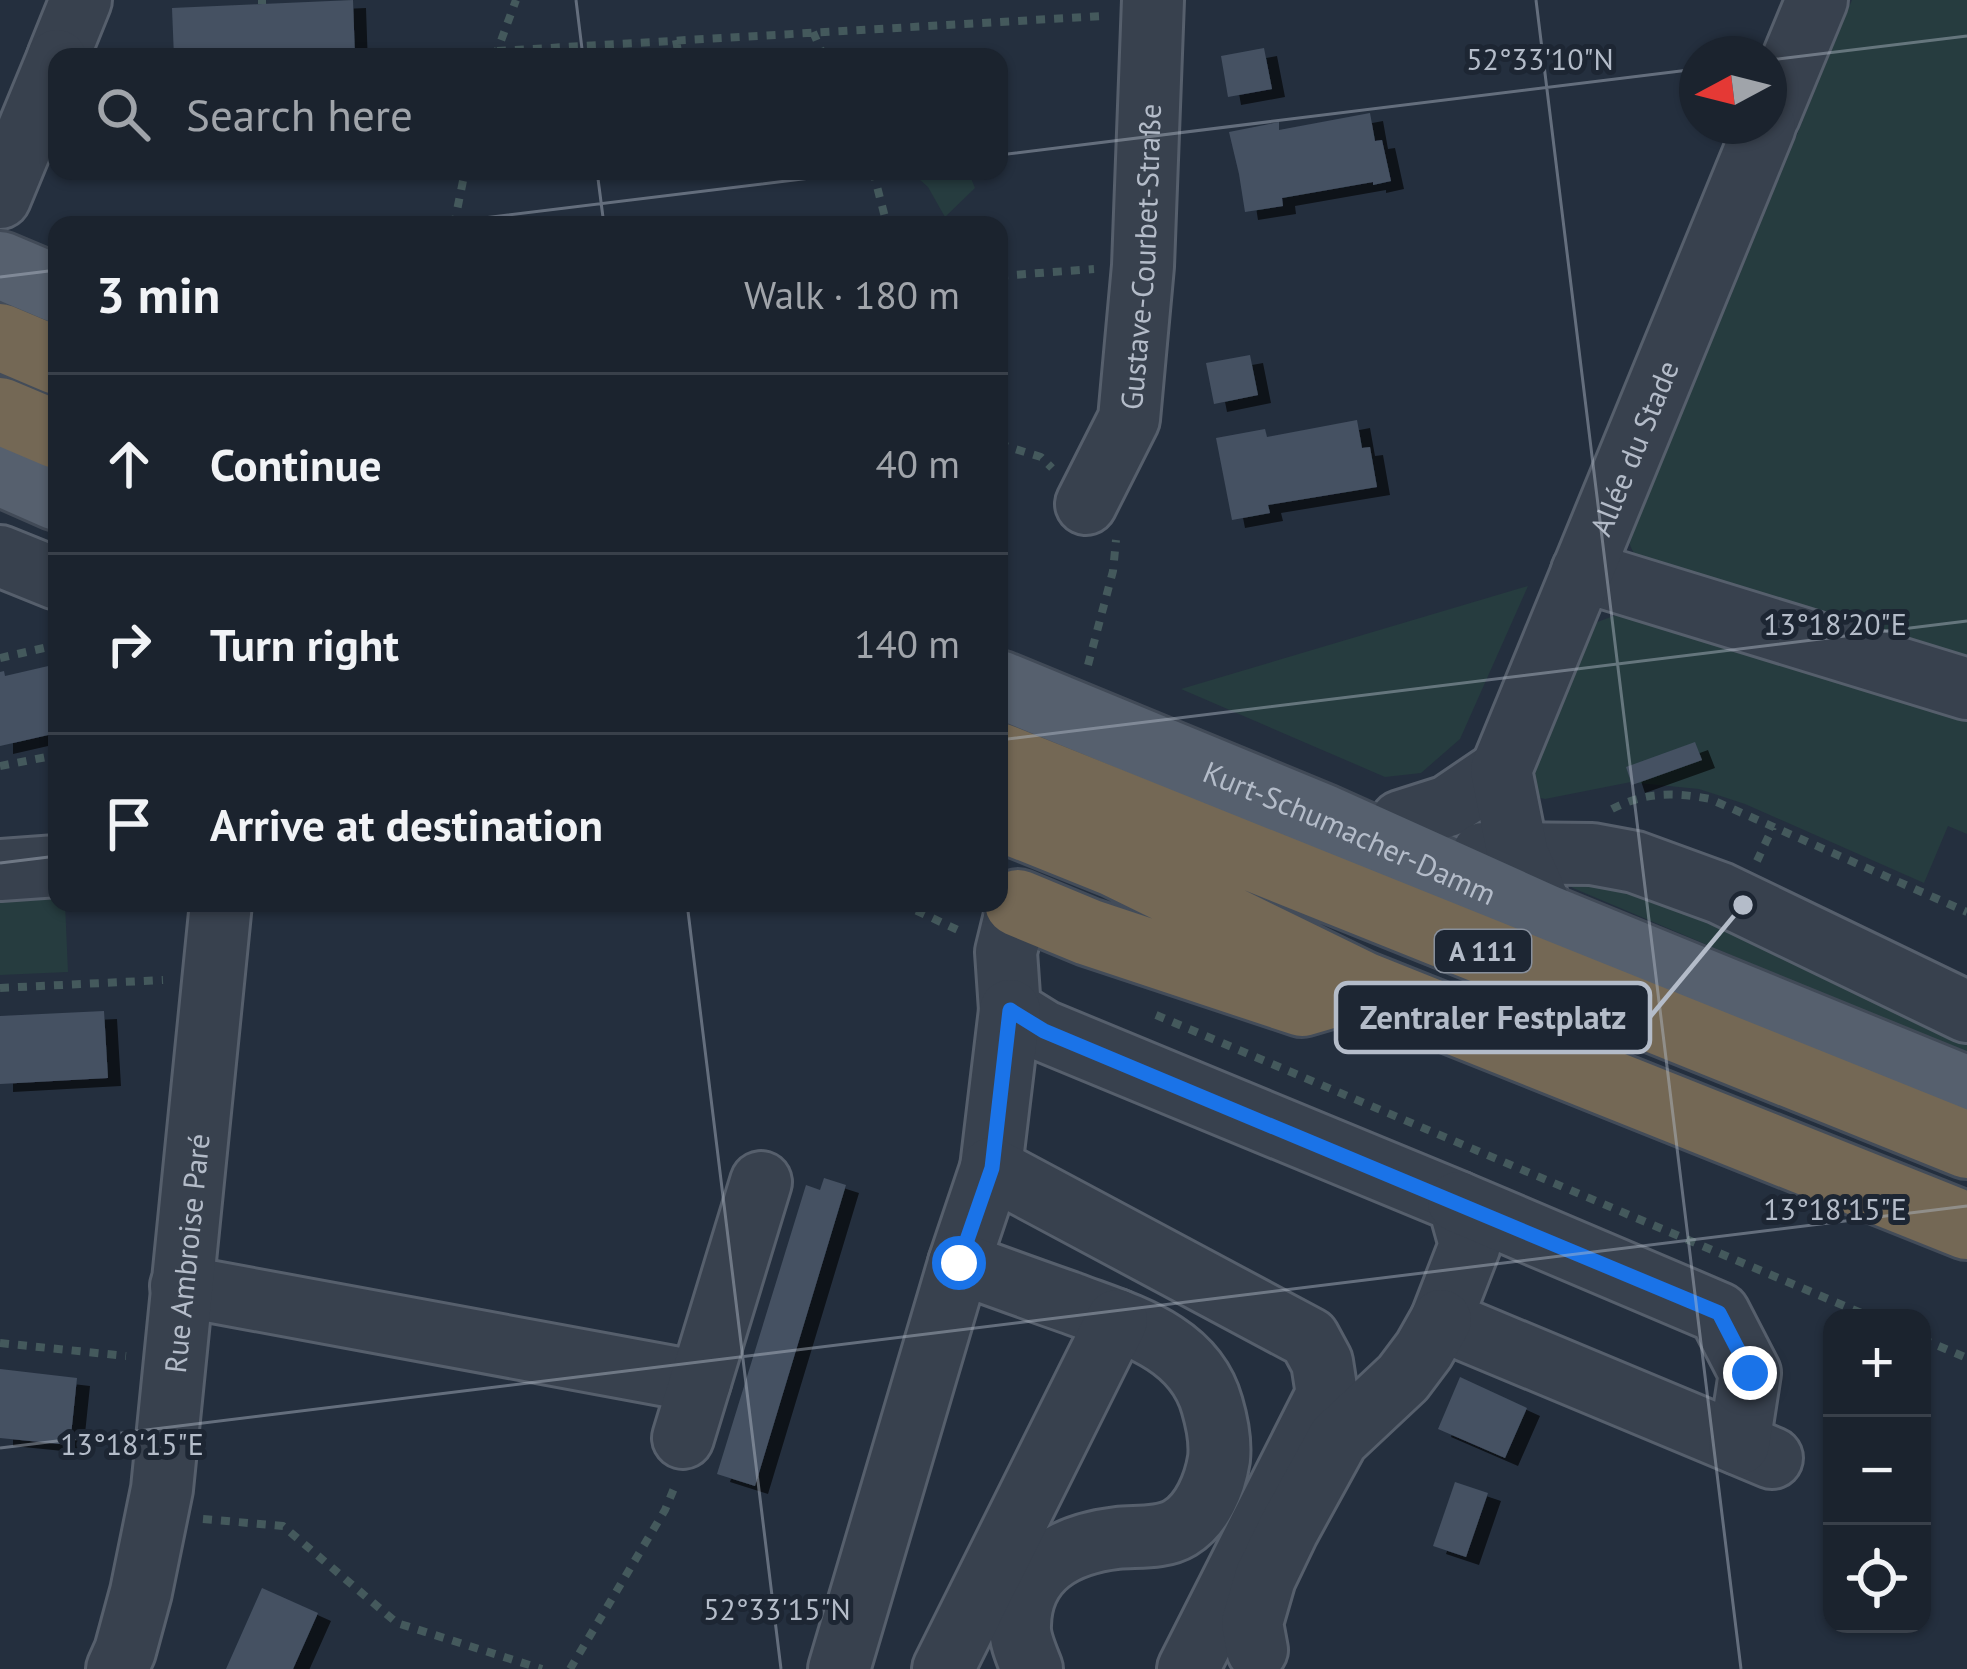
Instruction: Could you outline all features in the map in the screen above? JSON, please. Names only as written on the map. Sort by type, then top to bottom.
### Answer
[{"type":"highway","points":[[0,337],[48,357]]},
{"type":"highway","points":[[0,411],[48,430]]},
{"type":"highway","name":"A 111","points":[[1008,760],[1967,1144]]},
{"type":"highway","name":"A 111","points":[[1008,821],[1114,863],[1363,986],[1967,1226]]},
{"type":"highway","points":[[1009,899],[1088,932],[1302,1003],[1363,986]]},
{"type":"main road","points":[[0,265],[48,285]]},
{"type":"main road","points":[[0,472],[48,493]]},
{"type":"main road","name":"Kurt-Schumacher-Damm","points":[[1008,688],[1324,818],[1546,918],[1967,1090]]},
{"type":"street","points":[[62,48],[81,0]]},
{"type":"street","points":[[1787,72],[1817,0]]},
{"type":"street","name":"Gustave-Courbet-Straße","points":[[1086,504],[1129,419],[1143,266],[1153,6]]},
{"type":"street","points":[[0,198],[48,82]]},
{"type":"street","name":"Allée du Stade","points":[[1501,770],[1758,144]]},
{"type":"street","points":[[0,556],[48,575]]},
{"type":"street","points":[[1582,571],[1967,689]]},
{"type":"street","points":[[1401,821],[1448,806],[1501,770],[1518,855],[1546,918]]},
{"type":"street","points":[[1324,818],[1368,809],[1486,854],[1592,854],[1636,862],[1720,893],[1967,1012]]},
{"type":"street","points":[[0,870],[48,867]]},
{"type":"street","points":[[838,1669],[959,1263],[992,1168],[1010,1010],[1009,899]]},
{"type":"street","name":"Rue Ambroise Paré","points":[[117,1669],[141,1592],[162,1489],[220,912]]},
{"type":"street","points":[[1010,1010],[1044,1031],[1719,1313],[1750,1373],[1755,1451],[1442,1319]]},
{"type":"street","points":[[992,1168],[1309,1337],[1322,1362],[1327,1394],[1188,1669]]},
{"type":"street","points":[[181,1286],[691,1410],[761,1182]]},
{"type":"street","points":[[1257,1650],[1252,1623],[1265,1578],[1338,1439],[1403,1378],[1442,1319],[1470,1245],[1458,1202]]},
{"type":"street","points":[[959,1263],[1160,1338],[1190,1363],[1208,1392],[1217,1420],[1216,1477],[1201,1508],[1179,1529],[1082,1544],[1051,1558],[1027,1590],[1019,1628],[1032,1669]]},
{"type":"street","points":[[944,1669],[1117,1320]]},
{"type":"path","points":[[498,48],[514,1]]},
{"type":"path","points":[[597,48],[1153,6]]},
{"type":"path","points":[[813,32],[820,48]]},
{"type":"path","points":[[676,40],[677,48]]},
{"type":"path","points":[[456,216],[463,180]]},
{"type":"path","points":[[874,180],[884,216]]},
{"type":"path","points":[[1008,275],[1143,266]]},
{"type":"path","points":[[0,658],[48,647]]},
{"type":"path","points":[[0,766],[48,757]]},
{"type":"path","points":[[1596,818],[1635,797],[1680,793],[1710,799],[1967,912]]},
{"type":"path","points":[[0,988],[182,980]]},
{"type":"path","points":[[1150,1012],[1852,1309]]},
{"type":"path","points":[[0,1343],[139,1357]]},
{"type":"path","points":[[1931,1343],[1967,1358]]},
{"type":"path","points":[[570,1669],[665,1510],[682,1471],[691,1410]]},
{"type":"path","points":[[192,1519],[284,1526],[397,1623],[542,1669]]},
{"type":"green space","points":[[1852,0],[1967,0],[1967,663],[1645,565],[1629,540],[1628,528],[1726,308]]},
{"type":"green space","points":[[920,180],[972,180],[975,188],[944,216]]},
{"type":"green space","points":[[1528,586],[1460,739],[1421,773],[1385,777],[1181,689]]},
{"type":"green space","points":[[1627,611],[1967,713],[1967,834],[1948,826],[1924,883],[1745,804],[1699,789],[1638,783],[1627,767],[1631,782],[1545,799],[1520,793],[1592,624]]},
{"type":"green space","points":[[1596,870],[1967,1028],[1967,1068],[1879,1028],[1802,985],[1573,888],[1561,878]]},
{"type":"green space","points":[[48,885],[48,912],[65,912],[68,972],[0,975],[0,888]]},
{"type":"building","points":[[353,0],[355,48],[174,48],[172,8]]},
{"type":"building","points":[[1264,48],[1272,89],[1228,97],[1221,56]]},
{"type":"building","points":[[1370,113],[1391,181],[1282,198],[1283,206],[1245,212],[1229,132],[1279,122],[1279,130]]},
{"type":"building","points":[[1250,355],[1258,395],[1214,404],[1206,363]]},
{"type":"building","points":[[1357,420],[1362,448],[1370,447],[1377,487],[1268,505],[1270,513],[1232,520],[1216,438],[1265,429],[1267,437]]},
{"type":"building","points":[[48,666],[48,735],[0,746],[0,672],[5,676]]},
{"type":"building","points":[[1695,742],[1702,760],[1632,785],[1626,767]]},
{"type":"building","points":[[104,1011],[108,1078],[0,1084],[0,1016]]},
{"type":"building","points":[[824,1178],[846,1185],[755,1486],[717,1474],[806,1185],[820,1190]]},
{"type":"building","points":[[0,1369],[77,1378],[70,1445],[0,1438]]},
{"type":"building","points":[[1460,1377],[1527,1408],[1505,1458],[1438,1429]]},
{"type":"building","points":[[1455,1482],[1488,1493],[1466,1557],[1433,1546]]},
{"type":"building","points":[[262,1588],[318,1613],[293,1669],[226,1669]]},
{"type":"place","name":"Zentraler Festplatz","points":[[1743,905]]},
{"type":"route","points":[[959,1263],[992,1168],[1010,1010],[1044,1031],[1719,1313],[1750,1373]]}]
